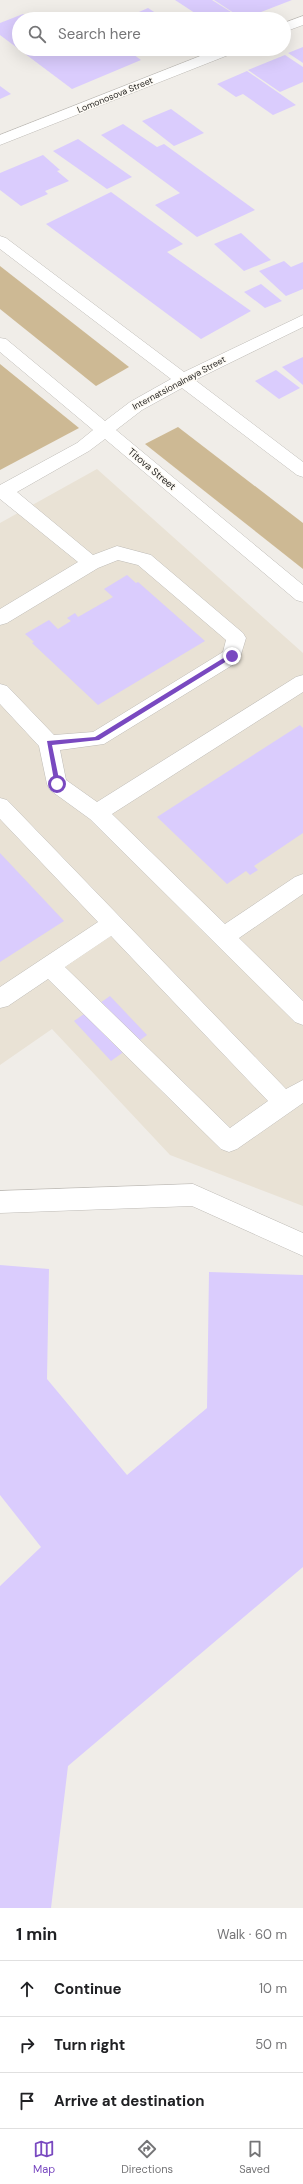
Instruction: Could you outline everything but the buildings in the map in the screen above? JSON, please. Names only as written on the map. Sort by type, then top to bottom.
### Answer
[{"type":"street","points":[[291,25],[303,20]]},
{"type":"street","name":"Lomonosova Street","points":[[0,140],[213,56]]},
{"type":"street","points":[[0,241],[184,379],[303,471]]},
{"type":"street","name":"Internatsionalnaya Street","points":[[2,492],[83,446],[136,406],[184,379],[303,320]]},
{"type":"street","name":"Titova Street","points":[[0,343],[303,595]]},
{"type":"street","points":[[2,492],[91,563]]},
{"type":"street","points":[[0,618],[91,563],[118,553],[144,560],[236,638],[232,656],[97,739],[49,743]]},
{"type":"street","points":[[97,814],[303,682]]},
{"type":"street","points":[[0,691],[49,743],[57,784],[97,814],[224,936],[303,1015]]},
{"type":"street","points":[[0,806],[113,924],[294,1096],[229,1142],[49,966]]},
{"type":"street","points":[[224,936],[303,883]]},
{"type":"street","points":[[0,999],[113,924]]},
{"type":"street","points":[[0,1202],[193,1195],[303,1245]]},
{"type":"shaded area","points":[[0,266],[129,367],[96,386],[0,309]]},
{"type":"shaded area","points":[[0,364],[79,428],[0,470]]},
{"type":"shaded area","points":[[178,427],[303,523],[303,569],[145,444]]},
{"type":"shaded area","points":[[97,469],[303,653],[303,1206],[170,1155],[52,1029],[0,1065],[0,523]]},
{"type":"route","points":[[57,784],[49,743],[97,739],[232,656]]}]
